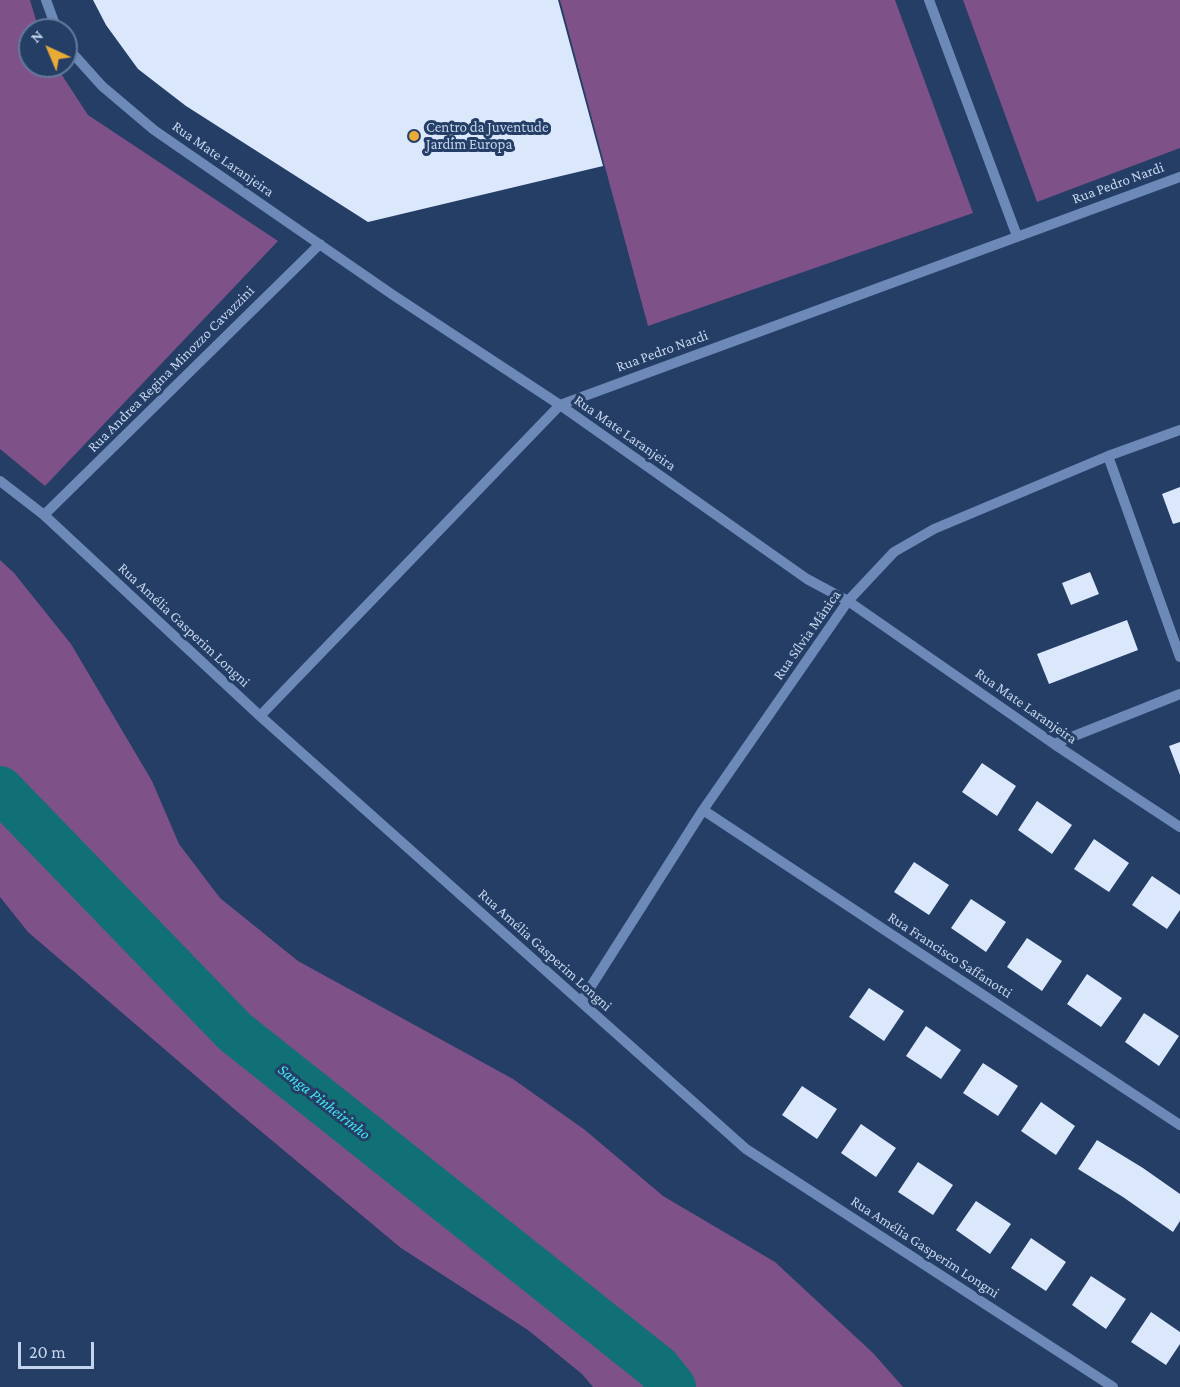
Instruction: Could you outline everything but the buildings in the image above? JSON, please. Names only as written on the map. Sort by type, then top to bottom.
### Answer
[{"type":"street","points":[[46,0],[53,18]]},
{"type":"street","points":[[928,0],[1017,236]]},
{"type":"street","name":"Rua Mate Laranjeira","points":[[78,59],[102,86],[154,130],[560,405],[807,579],[848,601],[1054,744],[1180,827]]},
{"type":"street","name":"Rua Pedro Nardi","points":[[260,716],[560,405],[1180,177]]},
{"type":"street","name":"Rua Andrea Regina Minozzo Cavazzini","points":[[44,515],[320,244]]},
{"type":"street","name":"Rua Sílvia Mânica","points":[[581,1002],[703,810],[848,601],[894,552],[934,529],[1108,456],[1180,430]]},
{"type":"street","points":[[1108,456],[1180,657]]},
{"type":"street","name":"Rua Amélia Gasperim Longni","points":[[0,481],[44,515],[260,716],[746,1149],[1113,1387]]},
{"type":"street","points":[[1054,744],[1180,694]]},
{"type":"street","name":"Rua Francisco Saffanotti","points":[[703,810],[1180,1125]]},
{"type":"shaded area","points":[[0,0],[30,0],[35,18],[18,18],[18,78],[64,78],[88,115],[278,241],[45,486],[0,449]]},
{"type":"shaded area","points":[[560,0],[895,0],[973,213],[648,326]]},
{"type":"shaded area","points":[[963,0],[1180,0],[1180,148],[1037,202]]},
{"type":"shaded area","points":[[0,560],[14,573],[71,644],[152,781],[179,844],[220,898],[298,961],[513,1079],[585,1130],[663,1196],[775,1262],[873,1353],[903,1387],[593,1387],[582,1374],[528,1330],[401,1248],[28,932],[0,897]]},
{"type":"waterway","name":"Sanga Pinheirinho","points":[[0,789],[235,1032],[658,1368],[673,1387]]},
{"type":"place","name":"Centro da Juventude Jardim Europa","points":[[414,136]]}]
